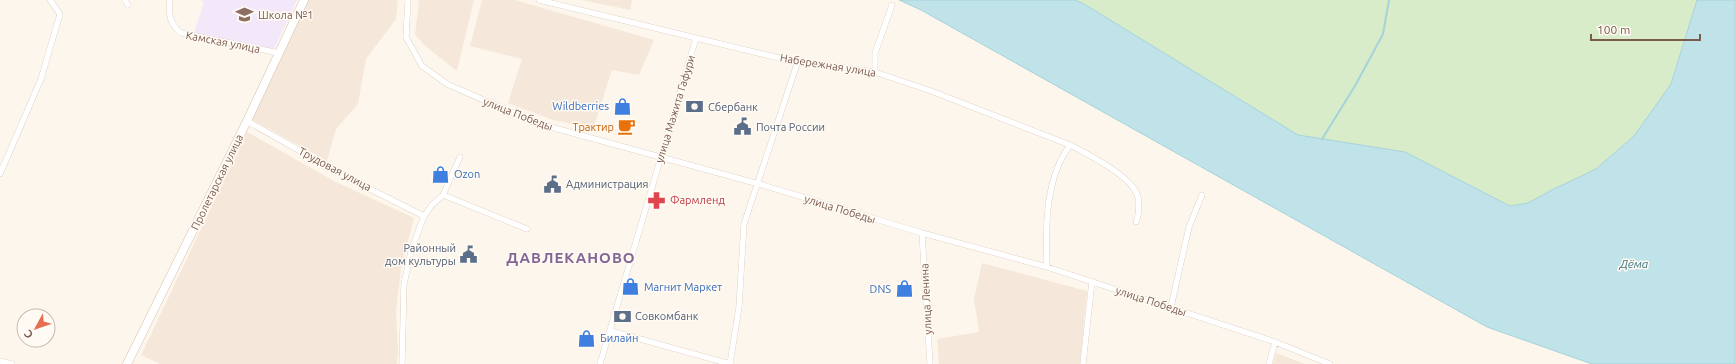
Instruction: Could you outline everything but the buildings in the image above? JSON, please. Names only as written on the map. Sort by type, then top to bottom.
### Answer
[{"type":"street","points":[[0,174],[41,79],[60,14],[50,0]]},
{"type":"street","name":"Камская улица","points":[[170,0],[168,8],[170,20],[174,27],[181,33],[279,53]]},
{"type":"street","name":"Пролетарская улица","points":[[128,364],[247,121],[304,0]]},
{"type":"street","name":"улица Победы","points":[[408,0],[406,37],[422,66],[448,84],[536,123],[759,184],[922,233],[1047,267],[1275,342],[1330,364]]},
{"type":"street","name":"Набережная улица","points":[[539,0],[798,61],[875,72],[932,91],[1070,145],[1092,156],[1128,181],[1138,196],[1136,222]]},
{"type":"street","points":[[875,72],[875,53],[892,5]]},
{"type":"street","name":"улица Мажита Гафури","points":[[600,364],[611,331],[696,38]]},
{"type":"street","points":[[611,331],[730,364],[739,307],[744,224],[759,184],[798,61]]},
{"type":"street","name":"Трудовая улица","points":[[247,121],[344,175],[424,216]]},
{"type":"street","points":[[1047,267],[1046,227],[1053,186],[1059,164],[1070,145]]},
{"type":"street","points":[[402,364],[404,284],[411,251],[424,216],[432,205],[443,195],[460,157]]},
{"type":"street","points":[[443,195],[527,229]]},
{"type":"street","points":[[1171,307],[1189,227],[1202,195]]},
{"type":"street","name":"улица Ленина","points":[[922,233],[930,364]]},
{"type":"street","points":[[1083,364],[1092,281]]},
{"type":"street","points":[[1269,364],[1275,342]]},
{"type":"street","points":[[0,361],[12,364]]},
{"type":"shaded area","name":"Школа №1","points":[[200,0],[297,0],[274,49],[194,33],[204,2]]},
{"type":"shaded area","points":[[308,0],[398,0],[396,19],[366,59],[358,104],[336,129],[327,161],[252,120],[252,116]]},
{"type":"shaded area","points":[[419,0],[474,0],[457,71],[424,45],[415,34]]},
{"type":"shaded area","points":[[482,0],[515,0],[654,40],[639,75],[612,70],[593,129],[550,119],[508,103],[522,59],[470,46]]},
{"type":"shaded area","points":[[581,0],[632,0],[630,10]]},
{"type":"shaded area","points":[[247,132],[336,182],[414,218],[401,268],[396,312],[398,351],[397,364],[160,364],[141,355]]},
{"type":"shaded area","points":[[982,263],[1087,291],[1080,364],[939,364],[937,339],[979,332],[974,299]]},
{"type":"shaded area","points":[[1276,353],[1305,364],[1273,364]]},
{"type":"green space","points":[[1075,0],[1697,0],[1671,84],[1634,136],[1596,169],[1528,203],[1510,206],[1405,152],[1298,135],[1084,4]]},
{"type":"water","name":"Дёма","points":[[899,0],[1075,0],[1084,4],[1298,135],[1405,152],[1510,206],[1528,203],[1596,169],[1634,136],[1671,84],[1697,0],[1735,0],[1735,364],[1592,364],[1487,327],[921,10]]},
{"type":"waterway","points":[[1322,139],[1355,86],[1383,34],[1389,0]]},
{"type":"place","name":"Школа №1","points":[[245,15]]},
{"type":"place","name":"Wildberries","points":[[622,106]]},
{"type":"place","name":"Сбербанк","points":[[695,107]]},
{"type":"place","name":"Трактир","points":[[627,127]]},
{"type":"place","name":"Почта России","points":[[743,127]]},
{"type":"place","name":"Ozon","points":[[441,174]]},
{"type":"place","name":"Администрация","points":[[553,184]]},
{"type":"place","name":"Фармленд","points":[[657,200]]},
{"type":"place","name":"Районный дом культуры","points":[[469,254]]},
{"type":"place","name":"Магнит Маркет","points":[[631,287]]},
{"type":"place","name":"DNS","points":[[904,289]]},
{"type":"place","name":"Совкомбанк","points":[[622,316]]},
{"type":"place","name":"Билайн","points":[[587,338]]},
{"type":"district","name":"ДАВЛЕКАНОВО","points":[[571,257]]}]
